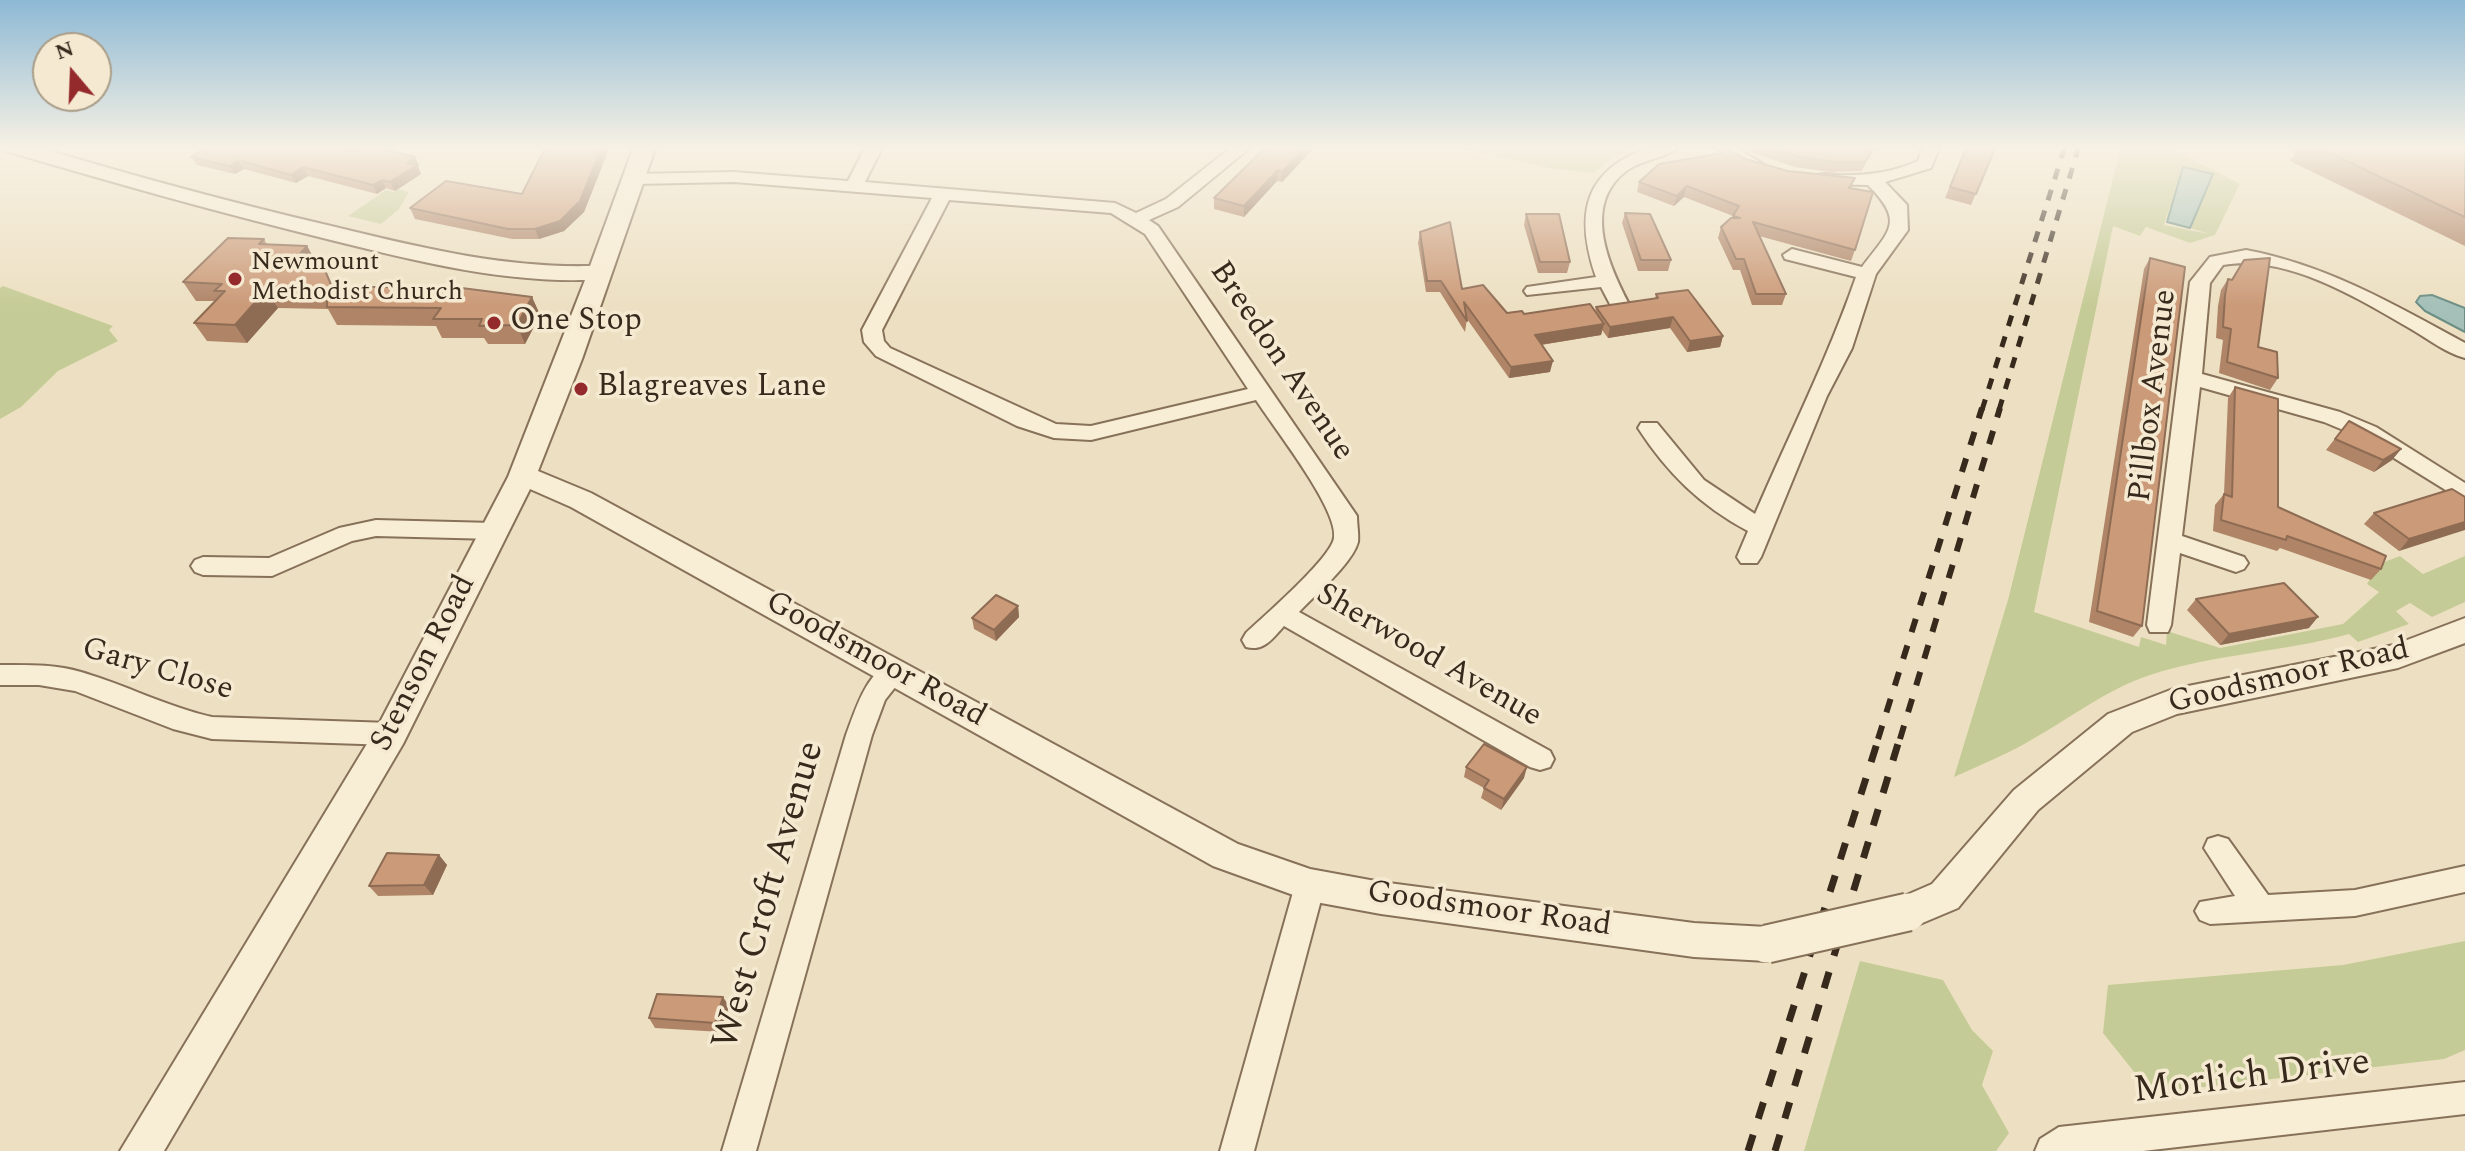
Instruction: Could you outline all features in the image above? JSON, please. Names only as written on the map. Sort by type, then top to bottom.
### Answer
[{"type":"street","points":[[193,200],[505,272],[598,273]]},
{"type":"street","name":"Stenson Road","points":[[141,1151],[391,734],[522,477],[549,414],[625,200]]},
{"type":"street","points":[[940,200],[872,330],[874,342],[883,352],[1025,421],[1054,431],[1091,433],[1262,392]]},
{"type":"street","name":"Breedon Avenue","points":[[1013,200],[1115,208],[1152,230],[1345,516],[1346,542],[1327,569],[1255,640]]},
{"type":"street","points":[[1137,219],[1176,200]]},
{"type":"street","points":[[1594,200],[1591,223],[1606,281],[1619,304]]},
{"type":"street","points":[[1749,557],[1759,526],[1816,396],[1842,348],[1867,274],[1899,230],[1898,205],[1893,200]]},
{"type":"street","points":[[1792,255],[1867,274]]},
{"type":"street","name":"Pillbox Avenue","points":[[2159,625],[2191,378],[2200,282],[2203,271],[2212,262],[2230,256],[2262,257],[2303,268],[2465,352]]},
{"type":"street","points":[[1534,291],[1606,281]]},
{"type":"street","points":[[2191,378],[2332,417],[2368,432],[2465,494]]},
{"type":"street","points":[[1649,428],[1692,487],[1731,513],[1759,526]]},
{"type":"street","name":"Goodsmoor Road","points":[[522,477],[547,483],[581,500],[1226,855],[1310,885],[1694,940],[1767,944],[1908,912],[1945,896],[2026,800],[2089,745],[2120,723],[2173,702],[2398,656],[2464,631]]},
{"type":"street","points":[[203,566],[272,567],[347,534],[376,528],[494,531]]},
{"type":"street","points":[[2170,541],[2236,563]]},
{"type":"street","name":"Sherwood Avenue","points":[[1283,614],[1540,759]]},
{"type":"street","name":"West Croft Avenue","points":[[739,1151],[859,735],[874,695],[895,671]]},
{"type":"street","name":"Gary Close","points":[[0,675],[39,675],[78,681],[182,721],[212,728],[391,734]]},
{"type":"street","points":[[2218,848],[2261,909]]},
{"type":"street","points":[[2210,911],[2355,903],[2453,885],[2465,879]]},
{"type":"street","points":[[1237,1151],[1310,885]]},
{"type":"street","name":"Morlich Drive","points":[[2052,1151],[2059,1144],[2206,1125],[2465,1098]]},
{"type":"green space","points":[[372,200],[404,200],[399,209],[381,224],[348,216]]},
{"type":"green space","points":[[2108,200],[2172,200],[2164,225],[2209,234],[2190,228],[2202,200],[2232,200],[2215,235],[2190,243],[2146,227],[2140,236],[2113,226],[2034,612],[2139,647],[2141,637],[2166,645],[2167,631],[2220,648],[2343,624],[2379,592],[2367,584],[2379,564],[2400,556],[2423,574],[2465,556],[2465,602],[2432,617],[2410,603],[2396,611],[2409,624],[2358,642],[2349,634],[2199,662],[2150,675],[2102,697],[2017,748],[1954,777],[2008,600]]},
{"type":"green space","points":[[3,286],[113,326],[109,330],[118,341],[58,371],[21,407],[0,419],[0,288]]},
{"type":"green space","points":[[2465,941],[2465,1050],[2444,1059],[2151,1093],[2103,1033],[2108,985],[2343,965]]},
{"type":"green space","points":[[1860,961],[1943,980],[1972,1030],[1993,1051],[1982,1085],[2009,1133],[1996,1151],[1804,1151]]},
{"type":"water","points":[[2173,200],[2202,200],[2190,228],[2167,222]]},
{"type":"water","points":[[2432,295],[2465,308],[2465,332],[2425,311],[2416,302],[2420,296]]},
{"type":"building","points":[[421,200],[581,200],[560,221],[535,229],[508,229],[410,208]]},
{"type":"building","points":[[1220,200],[1250,200],[1244,206]]},
{"type":"building","points":[[1723,200],[1871,200],[1855,250],[1753,222],[1786,294],[1756,294],[1744,259],[1736,259],[1721,227],[1731,218],[1740,218],[1733,216],[1739,206]]},
{"type":"building","points":[[2428,200],[2465,200],[2465,217]]},
{"type":"building","points":[[1625,213],[1650,214],[1671,260],[1641,260]]},
{"type":"building","points":[[1526,214],[1559,214],[1570,262],[1540,262]]},
{"type":"building","points":[[1450,222],[1462,289],[1483,285],[1507,313],[1522,311],[1524,314],[1590,304],[1604,324],[1535,335],[1553,361],[1511,367],[1464,302],[1467,321],[1441,281],[1427,281],[1420,232]]},
{"type":"building","points":[[228,238],[264,239],[259,244],[307,246],[287,268],[324,268],[332,287],[454,287],[532,297],[517,325],[479,326],[482,319],[433,319],[441,308],[327,307],[327,291],[266,290],[235,325],[194,323],[225,291],[214,291],[222,284],[183,282]]},
{"type":"building","points":[[2150,258],[2185,267],[2142,626],[2097,611]]},
{"type":"building","points":[[2270,258],[2258,347],[2277,352],[2278,378],[2227,362],[2231,329],[2223,327],[2228,279],[2232,280],[2244,260]]},
{"type":"building","points":[[1688,290],[1723,336],[1690,341],[1673,317],[1610,327],[1596,307],[1658,298],[1656,294]]},
{"type":"building","points":[[2235,387],[2278,399],[2278,507],[2386,556],[2381,569],[2287,536],[2286,540],[2221,520],[2224,494],[2232,497]]},
{"type":"building","points":[[2349,421],[2401,449],[2383,460],[2335,439]]},
{"type":"building","points":[[2452,489],[2465,497],[2465,522],[2409,539],[2374,513]]},
{"type":"building","points":[[2284,583],[2318,617],[2229,634],[2196,599]]},
{"type":"building","points":[[996,595],[1018,606],[994,630],[972,618]]},
{"type":"building","points":[[1484,744],[1527,767],[1504,799],[1484,788],[1489,780],[1466,767]]},
{"type":"building","points":[[387,853],[439,855],[424,885],[369,886]]},
{"type":"building","points":[[657,994],[723,997],[715,1023],[649,1018]]},
{"type":"railway","points":[[1982,410],[2048,200]]},
{"type":"railway","points":[[1999,410],[2063,200]]},
{"type":"railway","points":[[1878,739],[1982,408]]},
{"type":"railway","points":[[1900,739],[2000,408]]},
{"type":"railway","points":[[1748,1151],[1879,737]]},
{"type":"railway","points":[[1775,1151],[1900,737]]},
{"type":"place","name":"Newmount Methodist Church","points":[[235,279]]},
{"type":"place","name":"One Stop","points":[[494,323]]},
{"type":"place","name":"Blagreaves Lane","points":[[581,389]]}]
